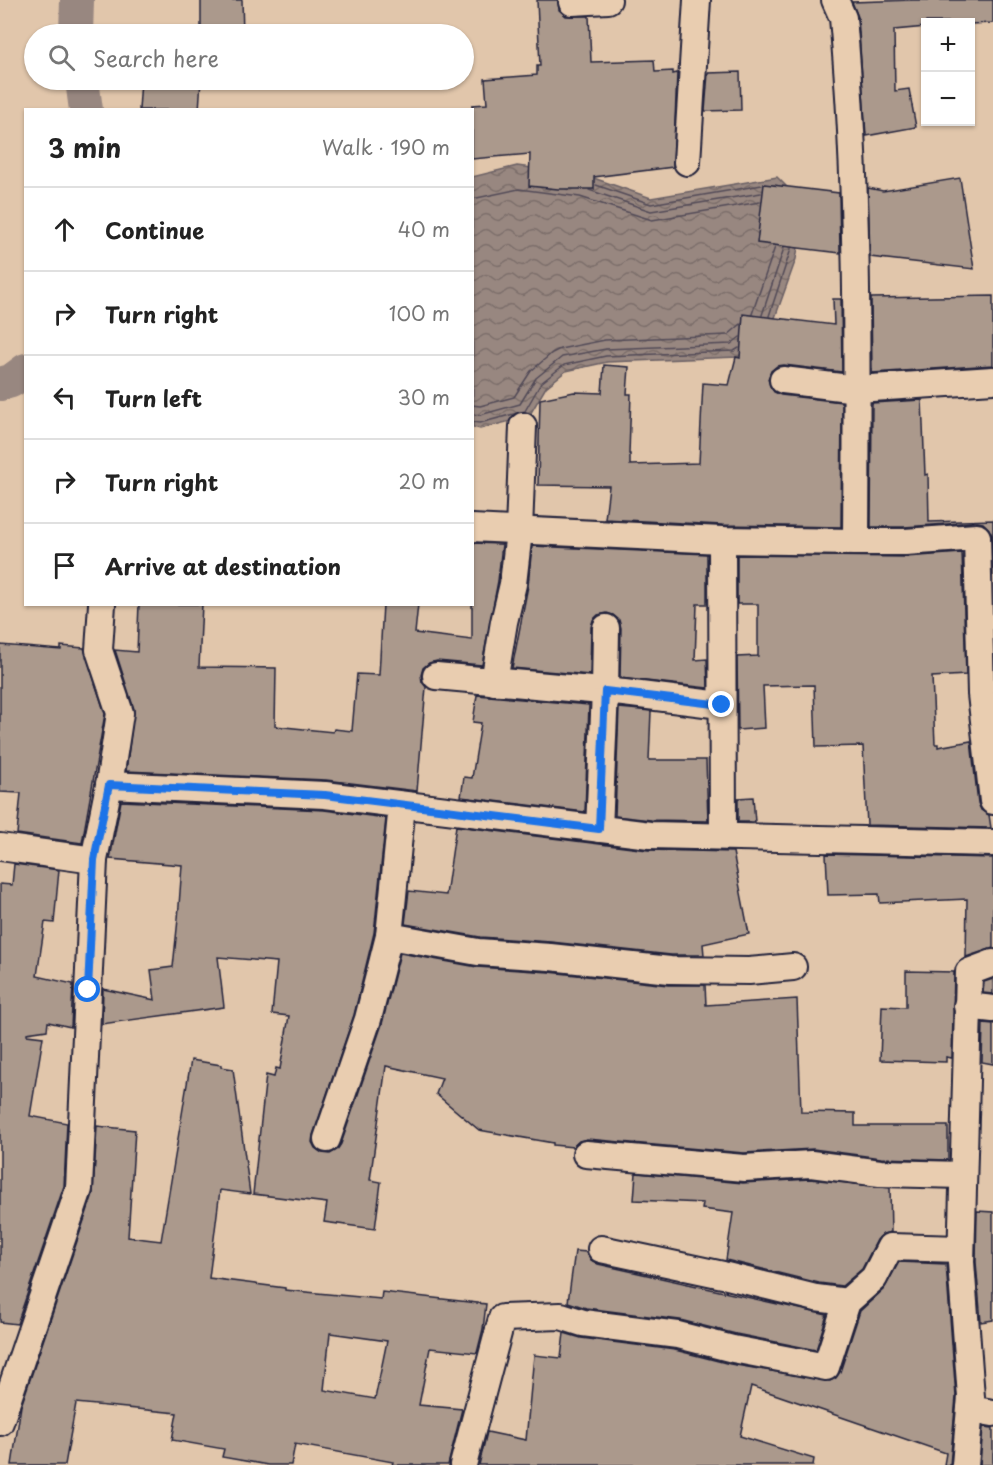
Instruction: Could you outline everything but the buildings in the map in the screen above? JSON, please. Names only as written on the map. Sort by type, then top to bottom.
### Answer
[{"type":"street","points":[[572,2],[608,0]]},
{"type":"street","points":[[687,162],[697,0]]},
{"type":"street","points":[[835,0],[843,18],[853,168],[856,542]]},
{"type":"street","points":[[783,380],[856,389],[993,380]]},
{"type":"street","points":[[494,682],[513,584],[519,531],[523,426]]},
{"type":"street","points":[[474,528],[722,540],[905,542],[977,537],[993,801]]},
{"type":"street","points":[[722,540],[723,836]]},
{"type":"street","points":[[0,1422],[79,1189],[94,860],[120,713],[99,651],[102,606]]},
{"type":"street","points":[[599,829],[606,628]]},
{"type":"street","points":[[436,676],[605,691],[722,705]]},
{"type":"street","points":[[109,785],[325,795],[650,835],[993,843]]},
{"type":"street","points":[[327,1139],[368,1019],[389,936],[402,805]]},
{"type":"street","points":[[0,846],[94,860]]},
{"type":"street","points":[[389,936],[478,952],[670,970],[749,971],[793,967]]},
{"type":"street","points":[[965,1465],[982,1411],[971,1397],[961,1249],[969,972],[993,963]]},
{"type":"street","points":[[968,1006],[993,1009]]},
{"type":"street","points":[[586,1154],[744,1168],[811,1164],[880,1173],[963,1175]]},
{"type":"street","points":[[463,1465],[502,1318],[561,1316],[583,1323],[678,1335],[733,1349],[826,1367],[847,1302],[874,1278],[890,1247],[961,1249]]},
{"type":"street","points":[[601,1249],[816,1298],[847,1302]]},
{"type":"water","points":[[517,166],[585,175],[651,198],[777,177],[805,205],[796,259],[772,326],[738,357],[607,362],[566,371],[546,387],[529,416],[480,429],[474,427],[474,177]]},
{"type":"waterway","points":[[76,24],[77,0]]},
{"type":"waterway","points":[[83,90],[86,108]]},
{"type":"waterway","points":[[0,384],[11,381],[24,371]]},
{"type":"route","points":[[88,990],[94,860],[109,785],[325,795],[599,829],[605,691],[722,705]]}]
